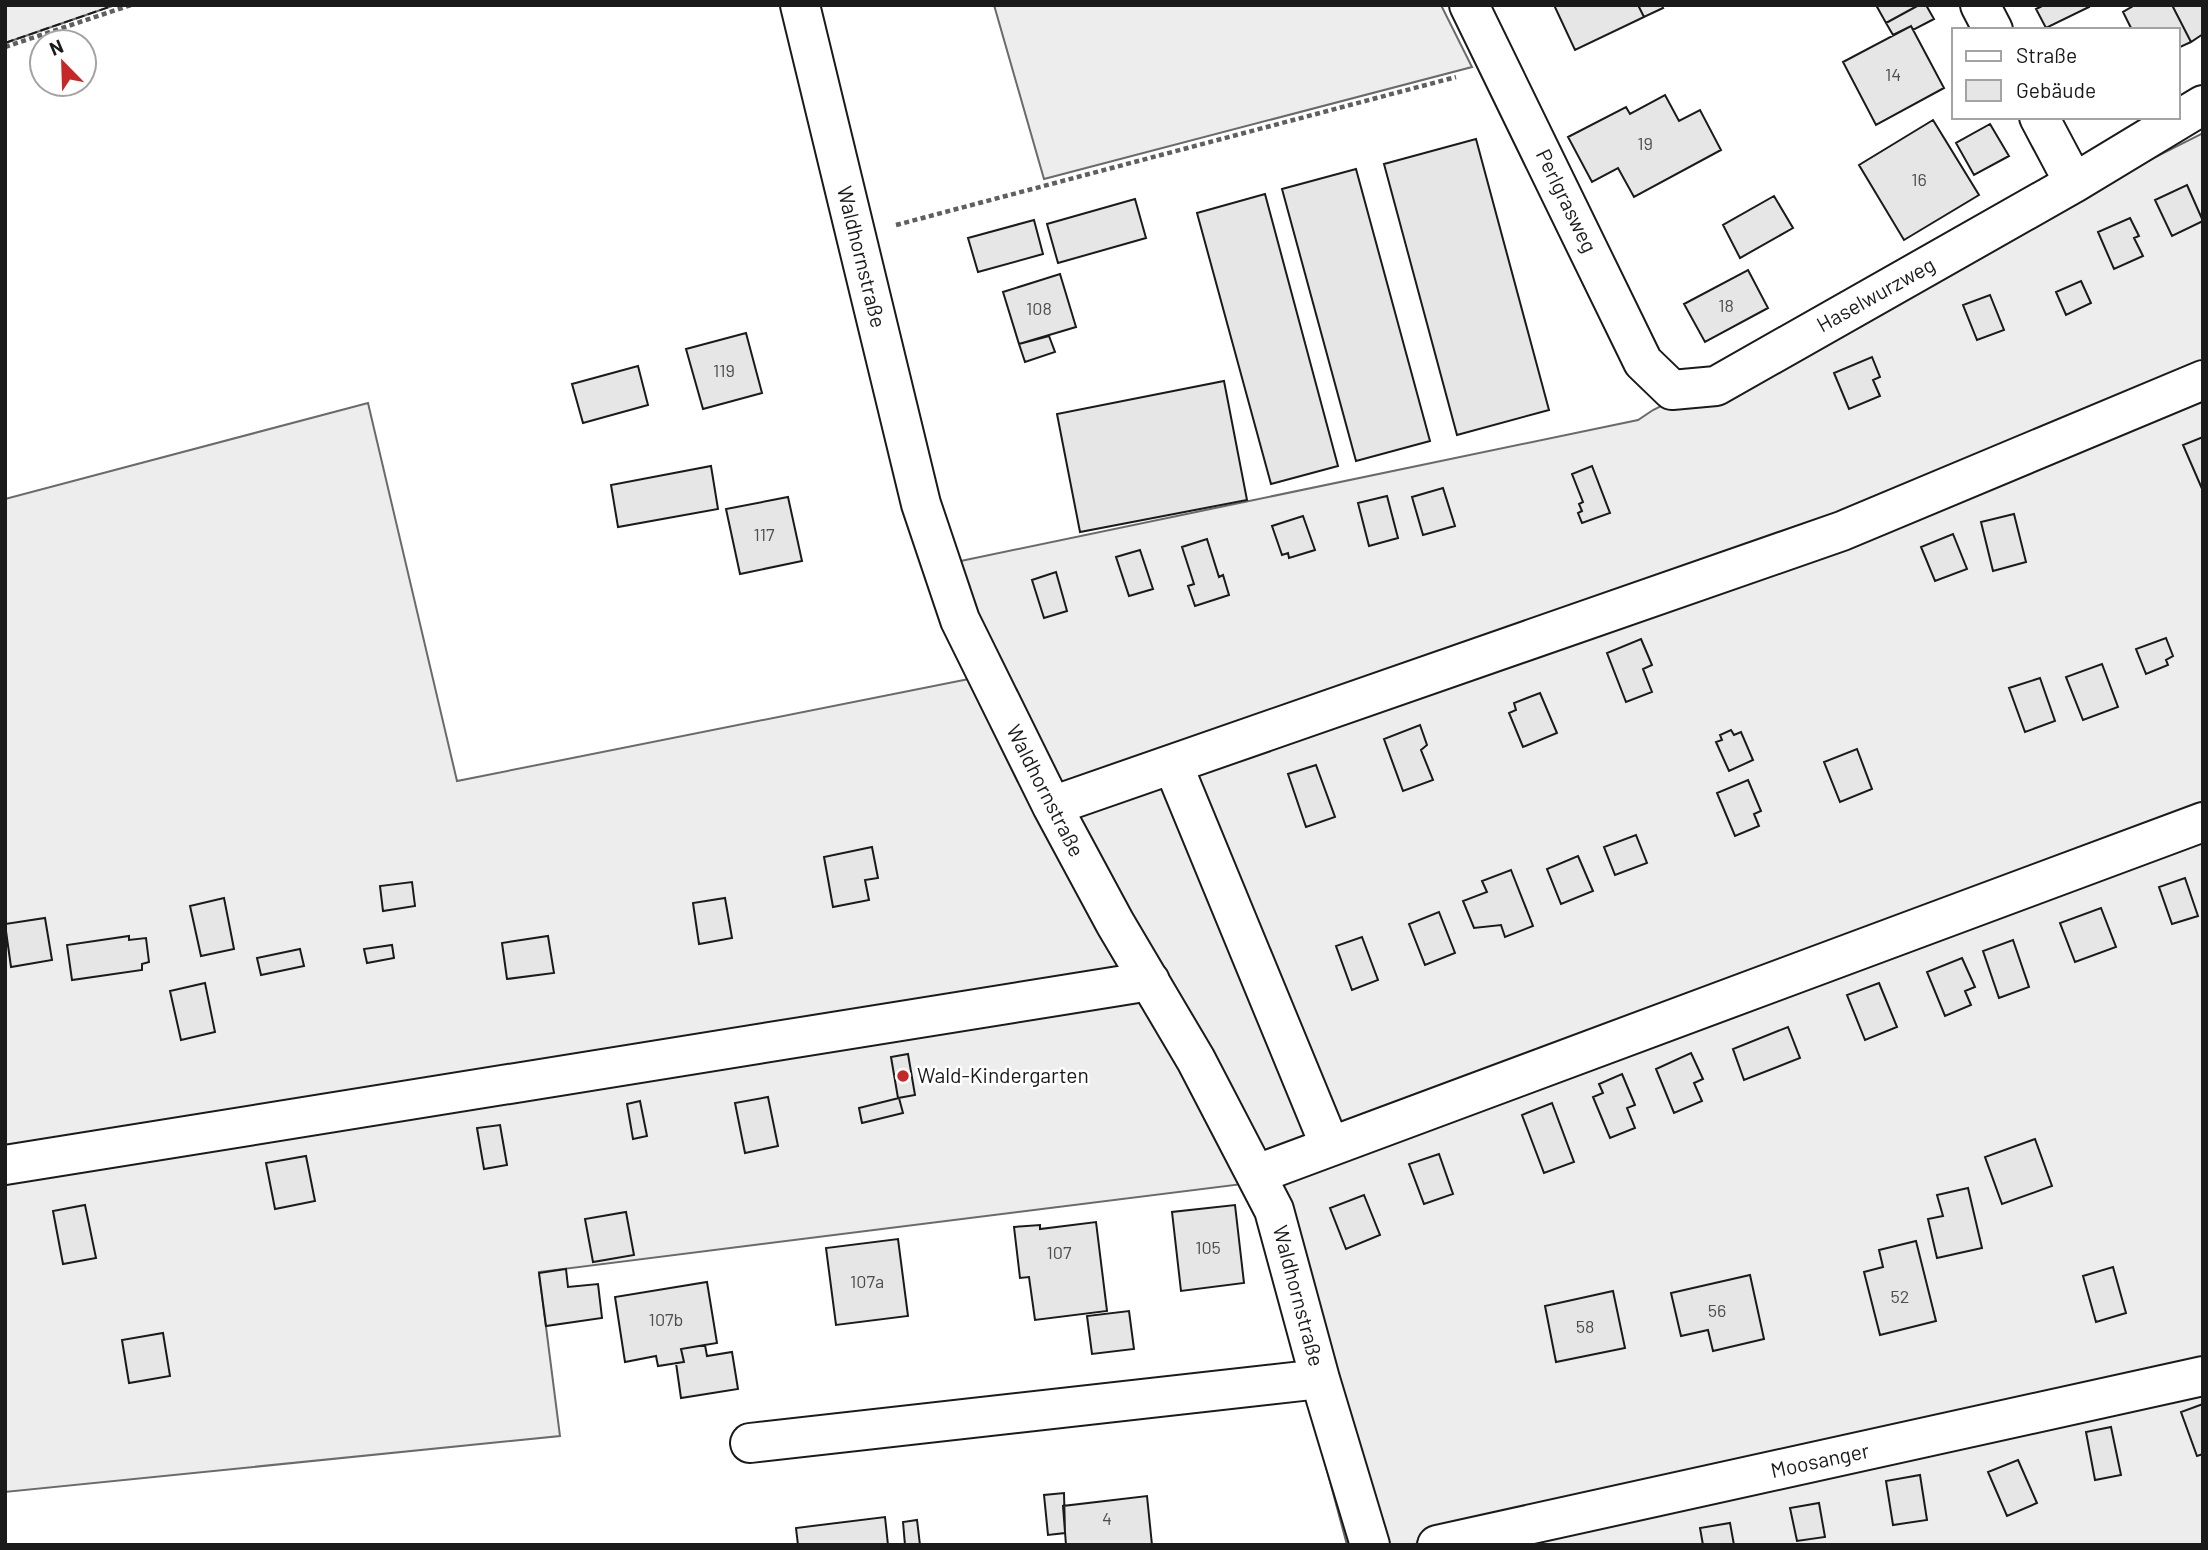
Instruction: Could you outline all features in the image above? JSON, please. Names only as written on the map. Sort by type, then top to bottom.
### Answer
[{"type":"street","name":"Waldhornstraße","points":[[800,5],[920,504],[960,620],[1052,806],[1115,923],[1196,1060],[1274,1210],[1320,1379],[1370,1545]]},
{"type":"street","name":"Perlgrasweg","points":[[1469,5],[1643,362],[1672,390]]},
{"type":"street","points":[[1980,5],[1992,28]]},
{"type":"street","name":"Haselwurzweg","points":[[2180,119],[2203,105]]},
{"type":"street","points":[[2040,119],[2074,183]]},
{"type":"street","name":"Haselwurzweg","points":[[1672,390],[1716,386],[2074,183],[2180,119]]},
{"type":"street","points":[[1052,806],[1842,531],[2203,380]]},
{"type":"street","points":[[1173,765],[1330,1146]]},
{"type":"street","points":[[1257,1174],[2203,822]]},
{"type":"street","points":[[5,1165],[1150,981]]},
{"type":"street","name":"Moosanger","points":[[1437,1545],[2203,1376]]},
{"type":"street","points":[[750,1443],[1320,1379]]},
{"type":"path","points":[[5,47],[131,5]]},
{"type":"path","points":[[855,237],[1470,74],[1502,71]]},
{"type":"shaded area","points":[[5,5],[115,5],[48,28],[28,28],[28,35],[5,43]]},
{"type":"shaded area","points":[[994,5],[1441,5],[1472,67],[1044,179]]},
{"type":"shaded area","points":[[2203,133],[2203,1545],[1501,1545],[1498,1535],[1405,1545],[1347,1545],[1250,1183],[539,1272],[560,1436],[5,1492],[5,499],[368,403],[457,781],[1004,672],[956,562],[1638,420],[1653,410]]},
{"type":"building","points":[[1554,5],[1638,5],[1644,17],[1575,50]]},
{"type":"building","points":[[1638,5],[1661,5],[1663,8],[1644,17]]},
{"type":"building","points":[[1876,5],[1919,5],[1886,23]]},
{"type":"building","points":[[1919,5],[1926,5],[1934,19],[1913,30],[1911,26],[1893,35],[1886,23]]},
{"type":"building","points":[[2044,5],[2089,7],[2046,28],[2036,9]]},
{"type":"building","points":[[2135,5],[2172,5],[2191,42],[2180,47],[2180,28],[2131,28],[2123,12]]},
{"type":"building","points":[[2172,5],[2203,5],[2203,34],[2191,42]]},
{"type":"building","points":[[1911,26],[1944,88],[1876,125],[1843,62]]},
{"type":"building","points":[[1665,95],[1679,121],[1700,110],[1721,150],[1634,197],[1618,168],[1592,182],[1568,137],[1626,107],[1630,114]]},
{"type":"building","points":[[1933,120],[1979,195],[1904,240],[1859,165]]},
{"type":"building","points":[[1990,124],[2009,156],[1974,175],[1956,143]]},
{"type":"building","points":[[1476,139],[1549,410],[1457,435],[1384,164]]},
{"type":"building","points":[[1356,169],[1430,441],[1356,461],[1282,189]]},
{"type":"building","points":[[2187,185],[2203,221],[2172,236],[2155,200]]},
{"type":"building","points":[[1265,194],[1338,466],[1271,484],[1197,213]]},
{"type":"building","points":[[1774,196],[1793,228],[1740,258],[1723,225]]},
{"type":"building","points":[[1135,199],[1146,238],[1058,263],[1047,224]]},
{"type":"building","points":[[2130,218],[2139,236],[2134,238],[2143,256],[2114,269],[2098,232]]},
{"type":"building","points":[[1034,220],[1043,254],[978,272],[968,238]]},
{"type":"building","points":[[1748,270],[1768,308],[1705,342],[1684,304]]},
{"type":"building","points":[[1060,274],[1076,327],[1019,344],[1003,292]]},
{"type":"building","points":[[2081,281],[2091,303],[2066,315],[2056,292]]},
{"type":"building","points":[[1990,295],[2004,330],[1977,340],[1963,305]]},
{"type":"building","points":[[746,333],[762,393],[703,409],[686,349]]},
{"type":"building","points":[[1049,336],[1055,352],[1025,362],[1019,344]]},
{"type":"building","points":[[1872,357],[1880,377],[1873,380],[1880,396],[1849,409],[1834,373]]},
{"type":"building","points":[[638,366],[648,405],[583,423],[572,384]]},
{"type":"building","points":[[1224,381],[1247,500],[1080,532],[1057,414]]},
{"type":"building","points":[[2203,437],[2203,491],[2183,445]]},
{"type":"building","points":[[711,466],[718,509],[618,527],[611,485]]},
{"type":"building","points":[[1592,466],[1610,513],[1582,523],[1578,513],[1582,511],[1579,504],[1583,502],[1572,474]]},
{"type":"building","points":[[1443,488],[1455,526],[1423,535],[1412,497]]},
{"type":"building","points":[[1387,496],[1398,538],[1369,546],[1358,503]]},
{"type":"building","points":[[788,497],[802,561],[740,574],[726,509]]},
{"type":"building","points":[[2014,514],[2026,562],[1993,571],[1981,522]]},
{"type":"building","points":[[1303,516],[1315,550],[1289,558],[1288,553],[1282,555],[1272,526]]},
{"type":"building","points":[[1953,534],[1967,569],[1935,581],[1921,547]]},
{"type":"building","points":[[1207,539],[1219,577],[1223,575],[1229,595],[1195,606],[1188,586],[1194,584],[1182,547]]},
{"type":"building","points":[[1140,550],[1153,589],[1129,596],[1116,557]]},
{"type":"building","points":[[1056,572],[1067,611],[1044,618],[1032,580]]},
{"type":"building","points":[[2166,638],[2173,656],[2166,660],[2168,665],[2146,674],[2136,649]]},
{"type":"building","points":[[1641,639],[1652,665],[1643,669],[1652,692],[1626,702],[1607,653]]},
{"type":"building","points":[[2102,664],[2118,707],[2083,720],[2066,677]]},
{"type":"building","points":[[2040,678],[2055,721],[2025,732],[2009,688]]},
{"type":"building","points":[[1540,693],[1557,733],[1523,747],[1509,713],[1516,710],[1514,703]]},
{"type":"building","points":[[1420,725],[1427,745],[1421,750],[1433,780],[1403,791],[1384,739]]},
{"type":"building","points":[[1731,730],[1734,735],[1741,732],[1753,760],[1729,771],[1716,742],[1722,740],[1720,735]]},
{"type":"building","points":[[1857,749],[1872,789],[1840,802],[1824,762]]},
{"type":"building","points":[[1316,765],[1335,817],[1306,827],[1288,774]]},
{"type":"building","points":[[1748,780],[1761,811],[1754,814],[1759,826],[1735,836],[1717,793]]},
{"type":"building","points":[[1636,835],[1647,863],[1615,875],[1604,847]]},
{"type":"building","points":[[872,847],[878,878],[865,880],[869,900],[833,907],[824,857]]},
{"type":"building","points":[[1578,856],[1593,891],[1561,904],[1547,869]]},
{"type":"building","points":[[1511,870],[1533,926],[1505,937],[1501,925],[1474,928],[1463,901],[1487,892],[1482,881]]},
{"type":"building","points":[[2185,878],[2198,916],[2172,924],[2159,887]]},
{"type":"building","points":[[412,882],[415,906],[383,911],[380,886]]},
{"type":"building","points":[[224,898],[234,949],[201,956],[190,906]]},
{"type":"building","points":[[725,898],[732,938],[699,944],[693,903]]},
{"type":"building","points":[[2101,908],[2116,947],[2075,962],[2060,923]]},
{"type":"building","points":[[1439,912],[1455,953],[1425,965],[1409,924]]},
{"type":"building","points":[[45,918],[52,960],[11,967],[5,924]]},
{"type":"building","points":[[129,936],[129,940],[146,938],[149,962],[142,964],[142,970],[72,980],[67,945]]},
{"type":"building","points":[[548,936],[554,973],[507,979],[502,943]]},
{"type":"building","points":[[1362,937],[1378,980],[1352,990],[1336,946]]},
{"type":"building","points":[[2013,940],[2029,987],[1999,998],[1983,951]]},
{"type":"building","points":[[392,945],[394,958],[367,963],[364,949]]},
{"type":"building","points":[[300,949],[304,966],[261,975],[257,958]]},
{"type":"building","points":[[1962,958],[1975,987],[1965,991],[1971,1005],[1945,1016],[1927,972]]},
{"type":"building","points":[[205,983],[215,1032],[181,1040],[170,991]]},
{"type":"building","points":[[1879,983],[1897,1027],[1865,1040],[1847,995]]},
{"type":"building","points":[[1788,1027],[1800,1058],[1744,1080],[1733,1049]]},
{"type":"building","points":[[1691,1053],[1703,1079],[1694,1083],[1702,1101],[1674,1113],[1656,1069]]},
{"type":"building","name":"Wald-Kindergarten","points":[[908,1054],[915,1095],[898,1098],[891,1057]]},
{"type":"building","points":[[1622,1074],[1635,1105],[1627,1108],[1635,1128],[1610,1138],[1593,1097],[1603,1093],[1599,1084]]},
{"type":"building","points":[[768,1097],[778,1146],[745,1153],[735,1103]]},
{"type":"building","points":[[899,1098],[903,1113],[862,1123],[859,1108]]},
{"type":"building","points":[[640,1101],[647,1136],[633,1139],[627,1104]]},
{"type":"building","points":[[1552,1103],[1574,1162],[1544,1173],[1522,1115]]},
{"type":"building","points":[[500,1125],[507,1165],[484,1169],[477,1128]]},
{"type":"building","points":[[2035,1139],[2052,1186],[2002,1204],[1985,1157]]},
{"type":"building","points":[[1439,1154],[1453,1194],[1424,1204],[1409,1164]]},
{"type":"building","points":[[306,1156],[315,1201],[275,1209],[266,1163]]},
{"type":"building","points":[[1968,1188],[1982,1248],[1937,1258],[1928,1219],[1943,1216],[1937,1195]]},
{"type":"building","points":[[1364,1195],[1380,1235],[1346,1249],[1330,1208]]},
{"type":"building","points":[[85,1205],[96,1258],[63,1264],[53,1211]]},
{"type":"building","points":[[1235,1205],[1244,1283],[1181,1291],[1172,1212]]},
{"type":"building","points":[[626,1212],[634,1255],[593,1262],[585,1219]]},
{"type":"building","points":[[1096,1222],[1107,1311],[1035,1320],[1029,1277],[1020,1278],[1014,1227],[1040,1225],[1040,1229]]},
{"type":"building","points":[[898,1239],[908,1316],[836,1325],[826,1248]]},
{"type":"building","points":[[1916,1241],[1936,1321],[1880,1335],[1864,1272],[1883,1267],[1879,1250]]},
{"type":"building","points":[[2113,1267],[2126,1313],[2096,1322],[2083,1276]]},
{"type":"building","points":[[566,1269],[568,1287],[598,1284],[602,1318],[546,1326],[539,1273]]},
{"type":"building","points":[[1750,1275],[1764,1339],[1713,1351],[1708,1330],[1681,1336],[1671,1293]]},
{"type":"building","points":[[707,1282],[717,1343],[681,1349],[684,1362],[658,1366],[656,1356],[625,1362],[615,1297]]},
{"type":"building","points":[[1613,1291],[1625,1348],[1556,1362],[1545,1306]]},
{"type":"building","points":[[1129,1311],[1134,1349],[1092,1354],[1087,1316]]},
{"type":"building","points":[[163,1333],[170,1376],[129,1383],[122,1340]]},
{"type":"building","points":[[705,1345],[707,1356],[732,1352],[738,1389],[681,1398],[676,1363],[684,1362],[681,1349]]},
{"type":"building","points":[[2203,1404],[2203,1454],[2197,1456],[2181,1412]]},
{"type":"building","points":[[2111,1427],[2121,1475],[2095,1480],[2086,1432]]},
{"type":"building","points":[[2018,1460],[2037,1503],[2007,1516],[1988,1472]]},
{"type":"building","points":[[1920,1475],[1927,1520],[1893,1525],[1886,1481]]},
{"type":"building","points":[[1064,1493],[1065,1533],[1048,1535],[1044,1495]]},
{"type":"building","points":[[1147,1496],[1152,1545],[1066,1545],[1063,1506]]},
{"type":"building","points":[[1819,1503],[1825,1537],[1797,1541],[1790,1508]]},
{"type":"building","points":[[885,1517],[888,1545],[798,1545],[796,1528]]},
{"type":"building","points":[[917,1520],[920,1545],[905,1545],[903,1522]]},
{"type":"building","points":[[1730,1523],[1734,1545],[1703,1545],[1700,1528]]},
{"type":"fence","points":[[5,43],[115,5]]},
{"type":"place","name":"Wald-Kindergarten","points":[[903,1076]]}]
